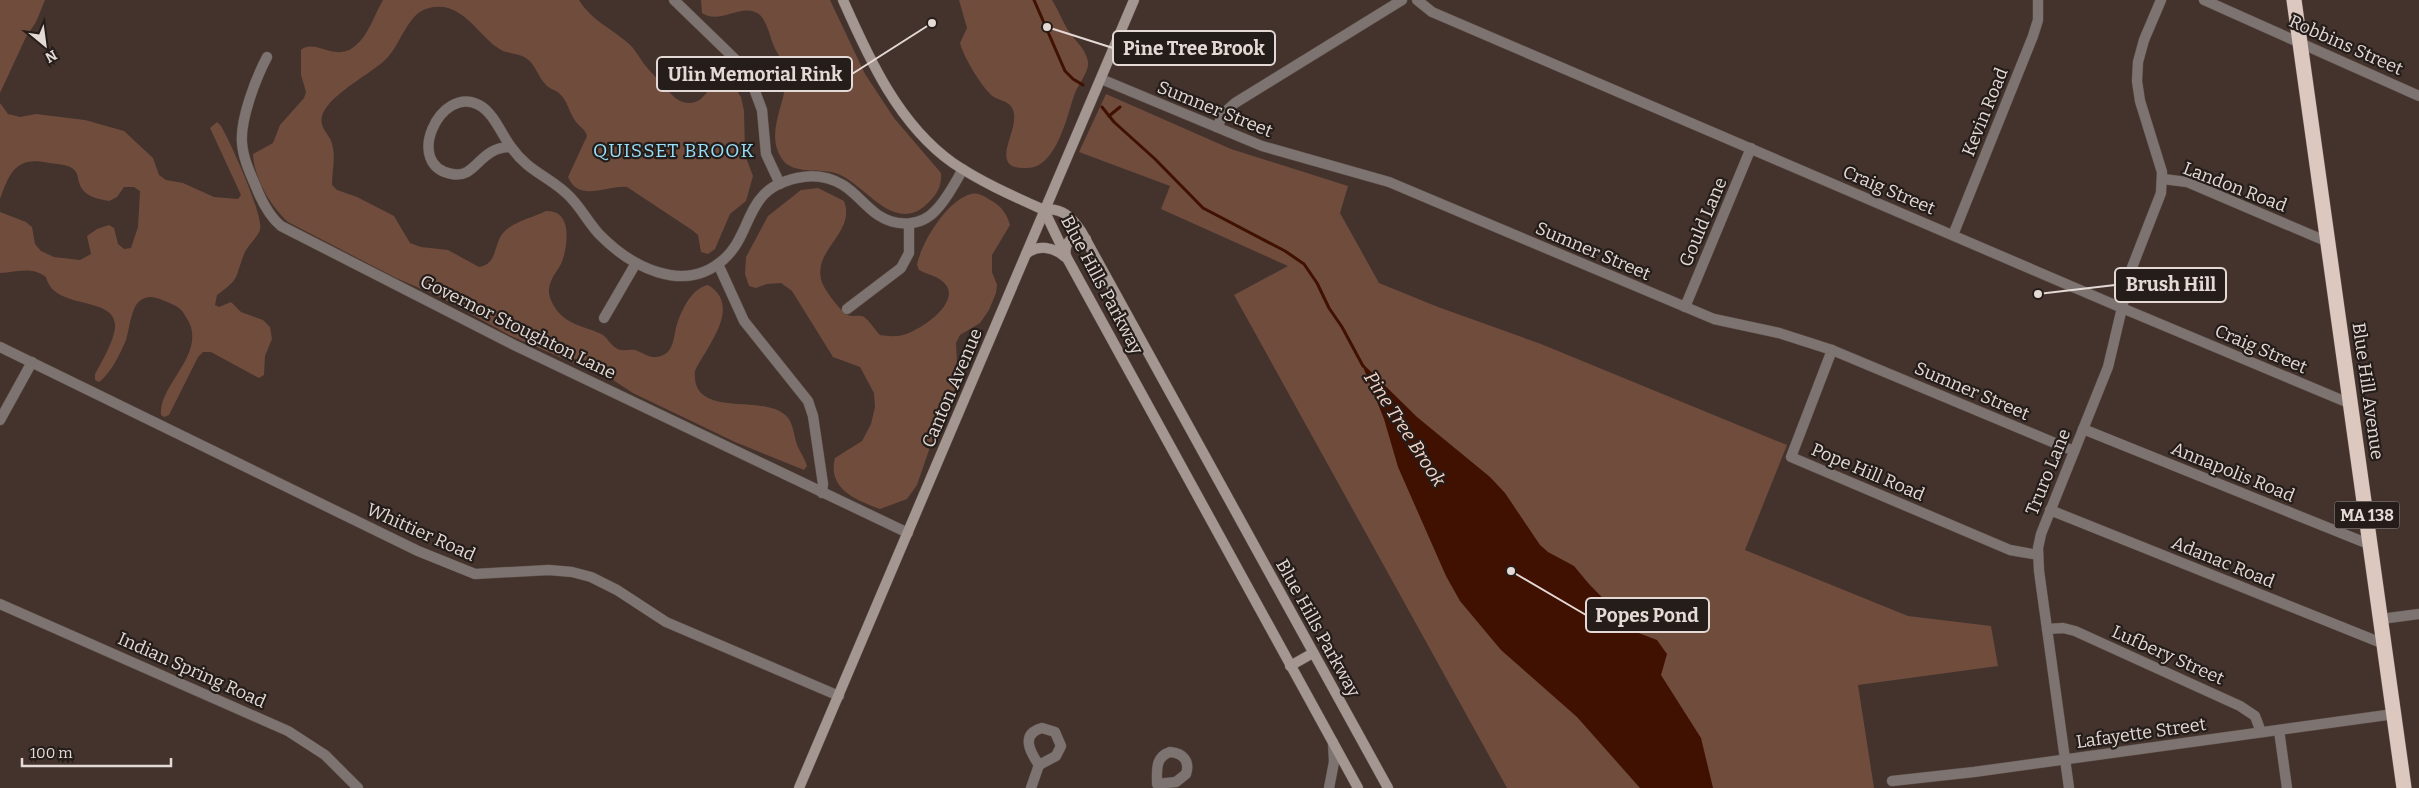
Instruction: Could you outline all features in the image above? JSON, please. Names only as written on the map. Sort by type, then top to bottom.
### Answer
[{"type":"highway","name":"Blue Hill Avenue","points":[[2294,0],[2404,788]]},
{"type":"main road","points":[[843,0],[872,60],[906,116],[928,142],[963,169],[1044,210]]},
{"type":"main road","name":"Canton Avenue","points":[[798,788],[839,696],[1134,0]]},
{"type":"main road","name":"Blue Hills Parkway","points":[[1358,788],[1066,258],[1044,210],[1054,209],[1064,212],[1076,224],[1086,239],[1388,788]]},
{"type":"main road","points":[[1066,258],[1065,248],[1068,241],[1075,237],[1086,239]]},
{"type":"main road","points":[[1026,254],[1034,249],[1044,247],[1054,250],[1066,258]]},
{"type":"main road","points":[[1290,666],[1313,653]]},
{"type":"street","points":[[674,0],[742,66],[750,78],[762,110],[766,154],[780,184]]},
{"type":"street","points":[[1217,127],[1224,113],[1235,103],[1402,0]]},
{"type":"street","name":"Craig Street","points":[[1417,0],[1432,12],[2122,308],[2351,404]]},
{"type":"street","name":"Kevin Road","points":[[1953,235],[2033,36],[2038,20],[2038,0]]},
{"type":"street","name":"Landon Road","points":[[2161,0],[2143,46],[2137,81],[2140,101],[2163,179],[2187,182],[2328,242]]},
{"type":"street","name":"Robbins Street","points":[[2204,0],[2419,96]]},
{"type":"street","name":"Governor Stoughton Lane","points":[[267,57],[258,75],[245,118],[242,144],[248,168],[260,198],[272,218],[281,226],[514,345],[908,533]]},
{"type":"street","name":"Sumner Street","points":[[1101,79],[1274,150],[1390,182],[1722,321],[1779,333],[1832,350],[2074,451]]},
{"type":"street","points":[[511,147],[491,150],[471,170],[456,175],[446,173],[438,168],[429,156],[427,146],[430,136],[442,114],[454,104],[464,102],[483,107],[511,147],[530,169],[566,193],[613,247],[636,263],[655,272],[676,276],[698,273],[718,264],[733,248],[756,204],[780,184],[810,177],[830,179],[847,187],[883,218],[909,224],[926,219],[936,211],[963,169]]},
{"type":"street","name":"Gould Lane","points":[[1685,307],[1751,148]]},
{"type":"street","name":"Truro Lane","points":[[2069,788],[2038,555],[2039,540],[2112,355],[2136,256],[2161,193],[2163,179]]},
{"type":"street","points":[[847,309],[901,268],[909,254],[909,224]]},
{"type":"street","points":[[604,318],[636,263]]},
{"type":"street","points":[[718,264],[744,321],[808,401],[813,416],[824,484],[822,493]]},
{"type":"street","name":"Whittier Road","points":[[0,347],[407,546],[460,570],[481,575],[549,570],[582,574],[609,585],[666,622],[839,696]]},
{"type":"street","name":"Pope Hill Road","points":[[1832,350],[1791,457],[2010,550],[2038,555]]},
{"type":"street","points":[[0,420],[32,362]]},
{"type":"street","name":"Annapolis Road","points":[[2083,429],[2371,545]]},
{"type":"street","name":"Adanac Road","points":[[2050,510],[2384,644]]},
{"type":"street","name":"Indian Spring Road","points":[[0,604],[288,731],[326,756],[358,788]]},
{"type":"street","points":[[2381,620],[2419,614]]},
{"type":"street","name":"Lufbery Street","points":[[2047,629],[2064,628],[2075,631],[2240,706],[2255,716],[2261,732]]},
{"type":"street","name":"Lafayette Street","points":[[1892,781],[2065,760],[2394,714]]},
{"type":"street","points":[[2279,730],[2287,788]]},
{"type":"street","points":[[1329,788],[1333,769],[1333,742]]},
{"type":"street","points":[[1031,788],[1039,765]]},
{"type":"shaded area","points":[[0,0],[45,0],[0,93]]},
{"type":"shaded area","points":[[383,0],[579,0],[589,13],[635,50],[649,70],[678,100],[689,103],[700,100],[719,79],[724,77],[733,85],[741,97],[744,111],[745,155],[753,176],[746,201],[730,214],[715,249],[708,254],[701,252],[698,235],[692,230],[627,187],[586,191],[573,185],[568,177],[587,136],[576,122],[564,100],[559,93],[546,85],[526,58],[501,50],[492,44],[469,21],[451,9],[441,7],[429,8],[415,16],[386,59],[332,100],[326,108],[321,121],[331,140],[333,149],[332,185],[337,190],[357,197],[394,216],[410,243],[421,247],[448,250],[479,267],[485,265],[492,258],[500,238],[507,229],[546,211],[554,212],[560,216],[564,221],[567,236],[562,263],[550,285],[549,295],[552,302],[557,311],[564,317],[574,324],[603,335],[618,349],[635,350],[654,357],[663,355],[670,349],[677,324],[692,295],[697,290],[708,285],[718,294],[722,304],[722,315],[714,338],[695,371],[697,386],[704,395],[715,400],[773,408],[788,417],[797,445],[807,466],[804,470],[735,442],[633,393],[613,380],[511,336],[440,297],[396,278],[288,222],[281,215],[264,191],[256,172],[253,154],[273,143],[280,125],[304,98],[306,92],[301,75],[301,50],[313,47],[333,52],[348,51],[368,31]]},
{"type":"shaded area","points":[[701,0],[830,0],[865,74],[894,118],[941,173],[940,186],[931,200],[916,212],[904,214],[892,211],[838,174],[793,168],[787,164],[777,149],[775,139],[785,86],[786,70],[765,22],[761,16],[747,11],[717,17],[709,16],[702,13]]},
{"type":"shaded area","points":[[959,0],[1052,0],[1068,29],[1085,53],[1088,62],[1087,70],[1075,93],[1059,139],[1046,159],[1037,166],[1017,168],[1007,161],[1007,146],[1014,120],[1014,112],[1007,102],[994,97],[984,87],[965,56],[960,43],[967,28]]},
{"type":"shaded area","points":[[1106,94],[1231,149],[1348,186],[1340,213],[1379,283],[1438,307],[1541,344],[1787,445],[1745,550],[1908,616],[1991,626],[1998,666],[1858,685],[1874,788],[1507,788],[1234,295],[1288,266],[1161,209],[1170,186],[1079,152]]},
{"type":"shaded area","points":[[0,103],[8,114],[20,117],[36,114],[85,120],[124,131],[153,158],[159,175],[166,180],[183,183],[214,197],[238,199],[241,195],[210,128],[217,122],[221,126],[252,195],[260,222],[260,230],[245,252],[234,280],[217,295],[215,305],[219,307],[231,302],[241,312],[263,320],[270,327],[272,339],[265,356],[264,375],[259,378],[211,352],[203,352],[198,357],[169,415],[164,417],[161,415],[162,403],[188,355],[192,343],[192,330],[179,308],[163,300],[150,297],[141,300],[135,307],[126,340],[118,357],[99,382],[95,380],[95,374],[114,334],[113,317],[107,311],[97,306],[72,300],[61,295],[51,288],[46,277],[35,272],[0,273],[0,212],[26,222],[32,227],[35,244],[41,251],[54,257],[80,260],[91,254],[87,236],[97,229],[109,225],[114,228],[118,244],[124,249],[131,248],[138,227],[140,191],[134,187],[124,187],[117,197],[109,201],[92,197],[82,189],[78,176],[72,168],[61,164],[38,161],[22,164],[16,168],[7,181],[0,199]]},
{"type":"shaded area","points":[[818,188],[844,201],[846,212],[840,231],[823,259],[820,268],[822,283],[831,298],[846,314],[864,317],[880,335],[900,336],[910,332],[936,316],[943,308],[949,292],[946,285],[937,278],[919,270],[917,265],[924,245],[936,224],[953,205],[971,194],[979,194],[1001,208],[1006,214],[1010,225],[992,255],[992,272],[997,285],[989,310],[980,323],[960,335],[956,343],[958,380],[943,426],[929,450],[917,485],[907,499],[880,509],[853,497],[839,485],[835,478],[835,458],[862,441],[871,424],[875,407],[874,393],[860,367],[833,357],[792,291],[781,283],[767,284],[756,288],[749,286],[745,274],[746,257],[768,216],[801,190]]},
{"type":"water","points":[[1361,362],[1417,417],[1490,477],[1505,493],[1540,545],[1548,552],[1574,566],[1636,632],[1657,640],[1667,654],[1661,675],[1701,738],[1713,788],[1640,788],[1577,717],[1501,650],[1460,601],[1446,576],[1398,467],[1384,419]]},
{"type":"waterway","name":"Pine Tree Brook","points":[[1034,0],[1065,71],[1083,85]]},
{"type":"waterway","name":"Pine Tree Brook","points":[[1102,107],[1114,122],[1155,159],[1203,208],[1285,251],[1304,264],[1317,283],[1329,308],[1342,327],[1363,366]]},
{"type":"waterway","points":[[1109,116],[1120,107]]},
{"type":"place","name":"Ulin Memorial Rink","points":[[932,23]]},
{"type":"place","name":"Pine Tree Brook","points":[[1047,27]]},
{"type":"place","name":"Brush Hill","points":[[2038,294]]},
{"type":"place","name":"Popes Pond","points":[[1511,571]]},
{"type":"district","name":"QUISSET BROOK","points":[[674,150]]}]
